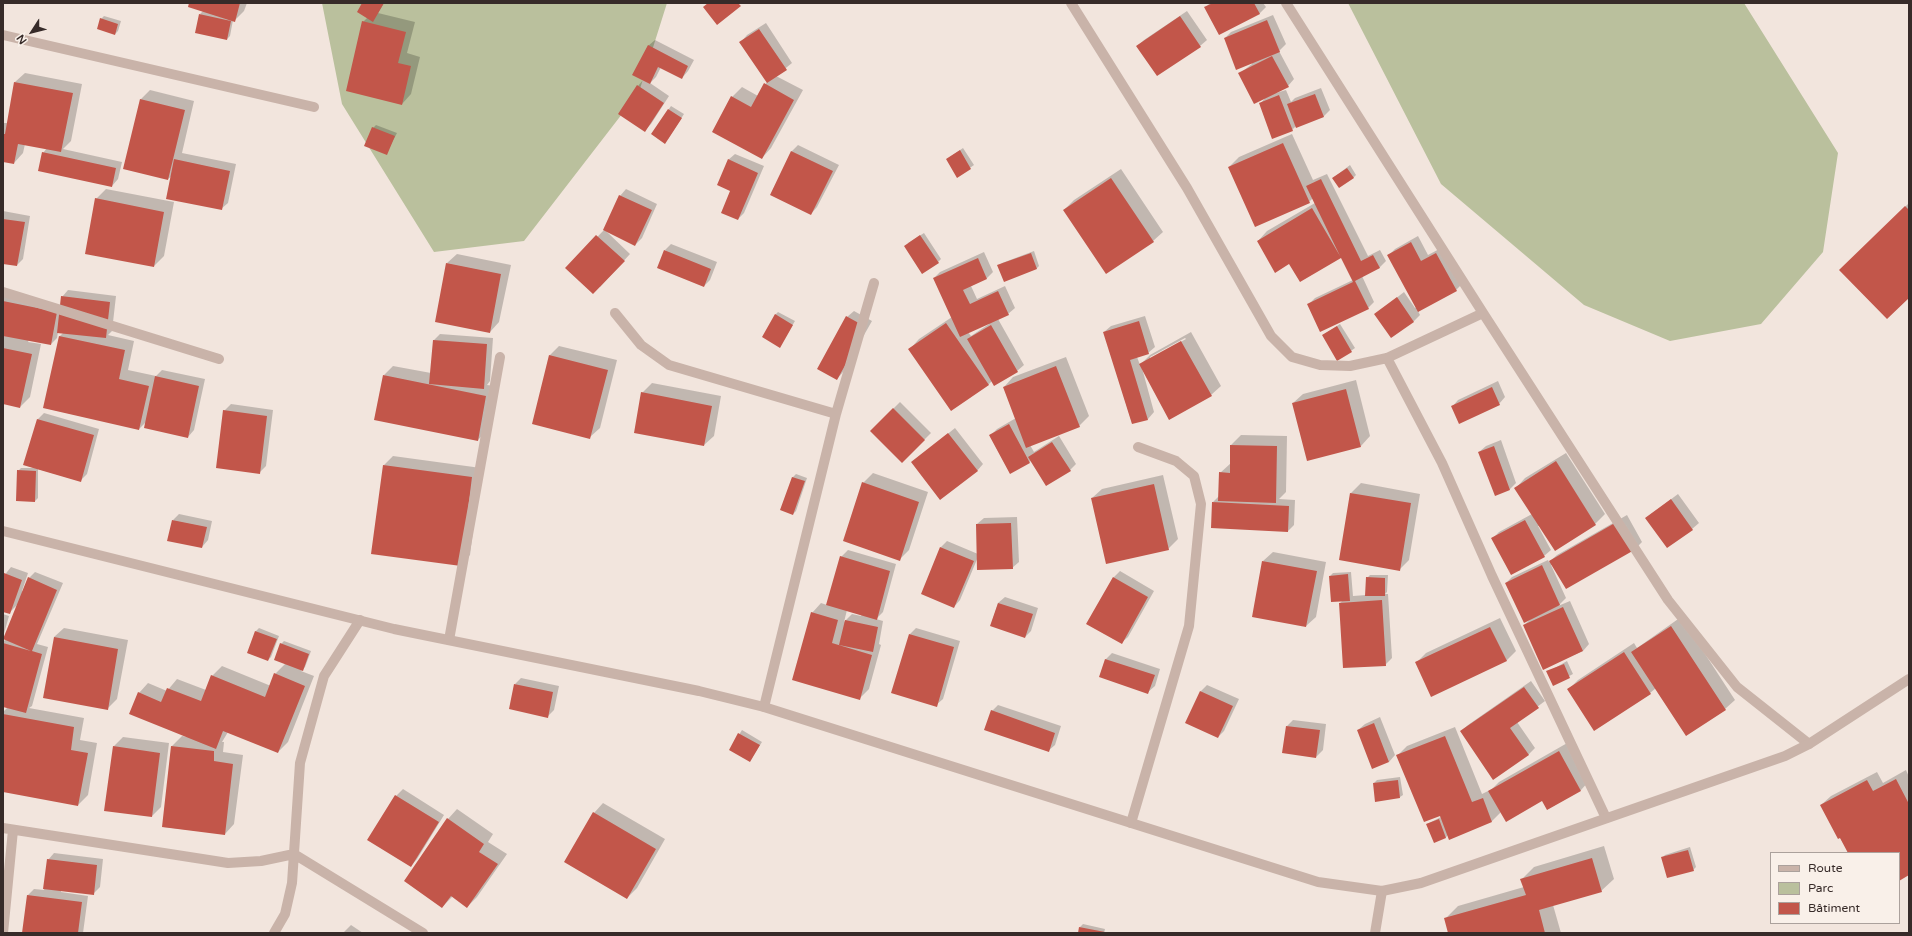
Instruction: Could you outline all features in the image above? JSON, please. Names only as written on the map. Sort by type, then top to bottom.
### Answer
[{"type":"street","points":[[1071,3],[1187,188],[1271,336],[1292,357],[1320,365],[1350,366],[1387,358],[1483,313]]},
{"type":"street","points":[[1286,3],[1668,600],[1737,687],[1809,744]]},
{"type":"street","points":[[3,35],[314,107]]},
{"type":"street","points":[[764,707],[836,414],[874,283]]},
{"type":"street","points":[[3,292],[219,359]]},
{"type":"street","points":[[615,313],[641,345],[669,365],[836,414]]},
{"type":"street","points":[[449,640],[500,357]]},
{"type":"street","points":[[1387,358],[1442,463],[1492,576],[1606,818]]},
{"type":"street","points":[[1131,823],[1189,626],[1201,504],[1194,476],[1176,461],[1138,447]]},
{"type":"street","points":[[3,531],[360,620],[449,640],[699,691],[764,707],[1318,882],[1382,891],[1421,883],[1785,756],[1809,744],[1909,680]]},
{"type":"street","points":[[274,933],[285,914],[292,883],[300,763],[324,676],[360,620]]},
{"type":"street","points":[[3,828],[228,863],[261,861],[294,854],[423,933]]},
{"type":"street","points":[[3,933],[13,830]]},
{"type":"street","points":[[1375,933],[1382,891]]},
{"type":"green space","points":[[322,3],[667,3],[639,92],[524,241],[434,252],[342,104]]},
{"type":"green space","points":[[1348,3],[1744,3],[1838,153],[1823,252],[1761,324],[1670,341],[1584,305],[1441,184]]},
{"type":"building","points":[[189,3],[240,3],[235,22],[188,7]]},
{"type":"building","points":[[362,3],[384,3],[373,22],[357,12]]},
{"type":"building","points":[[708,3],[738,3],[741,6],[717,25],[703,7]]},
{"type":"building","points":[[1213,3],[1254,3],[1260,14],[1219,35],[1204,7]]},
{"type":"building","points":[[199,14],[231,21],[227,40],[195,33]]},
{"type":"building","points":[[1180,16],[1201,47],[1157,76],[1136,46]]},
{"type":"building","points":[[100,18],[118,24],[115,35],[97,29]]},
{"type":"building","points":[[1267,20],[1280,52],[1236,70],[1224,38]]},
{"type":"building","points":[[362,21],[406,32],[398,63],[411,66],[402,105],[346,91]]},
{"type":"building","points":[[759,29],[787,70],[767,83],[739,42]]},
{"type":"building","points":[[648,45],[688,66],[682,79],[658,67],[650,84],[632,75]]},
{"type":"building","points":[[1272,56],[1289,87],[1254,104],[1238,73]]},
{"type":"building","points":[[14,82],[73,93],[61,152],[18,144],[14,164],[3,162],[3,134],[5,134]]},
{"type":"building","points":[[764,83],[794,100],[762,159],[712,132],[731,96],[751,107]]},
{"type":"building","points":[[637,85],[664,103],[645,132],[618,114]]},
{"type":"building","points":[[1315,94],[1324,117],[1296,128],[1287,104]]},
{"type":"building","points":[[1279,95],[1293,131],[1272,139],[1259,103]]},
{"type":"building","points":[[140,99],[185,110],[168,180],[123,169]]},
{"type":"building","points":[[668,109],[682,118],[665,144],[651,134]]},
{"type":"building","points":[[372,127],[395,136],[387,155],[364,146]]},
{"type":"building","points":[[1283,143],[1310,203],[1255,227],[1228,167]]},
{"type":"building","points":[[960,150],[971,169],[957,178],[946,159]]},
{"type":"building","points":[[791,151],[833,171],[811,215],[770,195]]},
{"type":"building","points":[[42,152],[116,168],[112,187],[38,171]]},
{"type":"building","points":[[174,159],[230,171],[222,210],[166,199]]},
{"type":"building","points":[[728,159],[758,173],[738,220],[721,213],[730,191],[717,185]]},
{"type":"building","points":[[1347,168],[1354,178],[1339,188],[1332,178]]},
{"type":"building","points":[[1111,178],[1154,242],[1106,274],[1063,210]]},
{"type":"building","points":[[1321,179],[1361,261],[1373,255],[1380,268],[1355,281],[1369,309],[1320,332],[1307,304],[1353,282],[1341,258],[1300,282],[1289,264],[1275,273],[1257,241],[1312,208],[1340,256],[1306,186]]},
{"type":"building","points":[[619,195],[652,210],[635,246],[603,230]]},
{"type":"building","points":[[95,198],[164,212],[154,267],[85,254]]},
{"type":"building","points":[[1905,206],[1909,210],[1909,298],[1887,319],[1839,270]]},
{"type":"building","points":[[3,219],[25,222],[17,266],[3,264]]},
{"type":"building","points":[[596,235],[625,261],[593,294],[565,268]]},
{"type":"building","points":[[920,235],[939,263],[922,274],[904,246]]},
{"type":"building","points":[[1411,242],[1421,261],[1436,253],[1457,291],[1418,312],[1387,255]]},
{"type":"building","points":[[664,250],[711,269],[704,287],[657,268]]},
{"type":"building","points":[[1031,253],[1037,269],[1004,282],[997,265]]},
{"type":"building","points":[[978,258],[987,279],[963,290],[970,304],[998,291],[1009,315],[960,337],[933,278]]},
{"type":"building","points":[[446,263],[501,274],[490,333],[435,322]]},
{"type":"building","points":[[61,296],[110,302],[106,338],[57,333]]},
{"type":"building","points":[[1397,297],[1414,322],[1391,338],[1374,314]]},
{"type":"building","points":[[3,301],[57,312],[51,345],[3,336]]},
{"type":"building","points":[[775,314],[793,325],[780,348],[762,337]]},
{"type":"building","points":[[846,316],[866,327],[837,380],[817,369]]},
{"type":"building","points":[[1139,321],[1149,354],[1130,360],[1148,420],[1132,424],[1103,332]]},
{"type":"building","points":[[946,323],[989,385],[951,411],[908,349]]},
{"type":"building","points":[[991,325],[1018,372],[994,386],[967,339]]},
{"type":"building","points":[[1337,326],[1352,352],[1337,361],[1322,335]]},
{"type":"building","points":[[59,336],[125,350],[119,379],[149,386],[139,430],[43,408]]},
{"type":"building","points":[[433,340],[487,344],[484,389],[429,384]]},
{"type":"building","points":[[1181,341],[1212,396],[1169,420],[1139,364]]},
{"type":"building","points":[[3,348],[32,354],[20,408],[3,404]]},
{"type":"building","points":[[549,355],[608,370],[590,439],[532,424]]},
{"type":"building","points":[[1056,366],[1080,427],[1026,448],[1003,387]]},
{"type":"building","points":[[383,375],[486,396],[478,441],[374,420]]},
{"type":"building","points":[[155,376],[199,386],[188,438],[144,428]]},
{"type":"building","points":[[1492,387],[1500,405],[1459,424],[1451,406]]},
{"type":"building","points":[[1346,389],[1361,447],[1307,461],[1292,403]]},
{"type":"building","points":[[641,392],[712,406],[704,446],[634,433]]},
{"type":"building","points":[[893,408],[925,440],[902,463],[870,431]]},
{"type":"building","points":[[223,410],[267,416],[260,474],[216,468]]},
{"type":"building","points":[[37,419],[94,435],[81,482],[23,465]]},
{"type":"building","points":[[1009,424],[1030,463],[1010,474],[989,435]]},
{"type":"building","points":[[948,433],[978,471],[940,500],[911,462]]},
{"type":"building","points":[[1052,442],[1071,471],[1046,486],[1028,457]]},
{"type":"building","points":[[1230,445],[1277,446],[1276,503],[1218,501],[1219,472],[1230,473]]},
{"type":"building","points":[[1494,446],[1510,490],[1495,496],[1478,452]]},
{"type":"building","points":[[1556,461],[1596,525],[1555,551],[1514,488]]},
{"type":"building","points":[[383,465],[472,477],[461,566],[371,554]]},
{"type":"building","points":[[17,470],[36,471],[35,502],[16,501]]},
{"type":"building","points":[[792,477],[805,481],[793,515],[780,510]]},
{"type":"building","points":[[862,482],[919,502],[900,561],[843,541]]},
{"type":"building","points":[[1154,484],[1169,550],[1106,564],[1091,498]]},
{"type":"building","points":[[1350,493],[1411,503],[1400,571],[1339,560]]},
{"type":"building","points":[[1671,499],[1693,530],[1667,548],[1645,518]]},
{"type":"building","points":[[1212,502],[1289,506],[1288,532],[1211,528]]},
{"type":"building","points":[[172,520],[207,527],[202,548],[167,541]]},
{"type":"building","points":[[1525,520],[1545,557],[1511,575],[1491,538]]},
{"type":"building","points":[[1620,520],[1636,549],[1566,589],[1549,561]]},
{"type":"building","points":[[1011,523],[1013,569],[977,570],[976,524]]},
{"type":"building","points":[[940,547],[974,561],[954,608],[921,594]]},
{"type":"building","points":[[840,556],[890,571],[877,620],[826,605]]},
{"type":"building","points":[[1262,561],[1317,571],[1306,627],[1252,617]]},
{"type":"building","points":[[1542,565],[1560,605],[1524,623],[1505,583]]},
{"type":"building","points":[[4,573],[22,580],[10,614],[3,612]]},
{"type":"building","points":[[1348,574],[1350,601],[1331,602],[1329,576]]},
{"type":"building","points":[[28,577],[57,590],[32,651],[42,654],[26,713],[3,707],[3,643],[31,651],[3,639]]},
{"type":"building","points":[[1113,577],[1148,597],[1122,644],[1086,624]]},
{"type":"building","points":[[1366,577],[1385,578],[1385,596],[1365,596]]},
{"type":"building","points":[[1382,600],[1386,666],[1343,668],[1339,603]]},
{"type":"building","points":[[998,603],[1033,614],[1025,638],[990,626]]},
{"type":"building","points":[[1563,607],[1583,651],[1543,670],[1523,625]]},
{"type":"building","points":[[811,612],[838,620],[832,643],[872,655],[860,700],[792,680]]},
{"type":"building","points":[[845,620],[878,627],[873,652],[839,645]]},
{"type":"building","points":[[1671,626],[1726,710],[1686,736],[1631,652]]},
{"type":"building","points":[[1490,627],[1507,661],[1431,697],[1415,662]]},
{"type":"building","points":[[255,631],[277,639],[268,661],[247,653]]},
{"type":"building","points":[[909,634],[954,647],[937,707],[891,693]]},
{"type":"building","points":[[54,637],[118,649],[108,710],[43,698]]},
{"type":"building","points":[[280,643],[309,654],[303,671],[274,660]]},
{"type":"building","points":[[1624,652],[1651,694],[1594,731],[1567,689]]},
{"type":"building","points":[[1105,659],[1155,675],[1148,694],[1099,677]]},
{"type":"building","points":[[1564,664],[1570,678],[1553,686],[1546,671]]},
{"type":"building","points":[[274,673],[305,686],[278,753],[223,731],[216,749],[129,714],[138,692],[161,702],[167,688],[201,701],[211,675],[265,697]]},
{"type":"building","points":[[514,684],[553,692],[548,718],[509,709]]},
{"type":"building","points":[[1524,687],[1539,708],[1510,728],[1529,755],[1493,780],[1460,731]]},
{"type":"building","points":[[1200,691],[1233,706],[1218,738],[1185,723]]},
{"type":"building","points":[[991,710],[1055,733],[1049,752],[984,730]]},
{"type":"building","points":[[3,714],[74,727],[71,750],[88,753],[78,806],[3,792]]},
{"type":"building","points":[[1374,723],[1389,762],[1372,769],[1357,730]]},
{"type":"building","points":[[1286,726],[1320,730],[1316,758],[1282,753]]},
{"type":"building","points":[[738,733],[760,745],[750,762],[729,750]]},
{"type":"building","points":[[1445,736],[1472,802],[1483,798],[1492,822],[1449,840],[1440,816],[1424,822],[1396,755]]},
{"type":"building","points":[[113,746],[160,753],[152,817],[104,811]]},
{"type":"building","points":[[171,746],[214,751],[214,761],[233,764],[225,835],[162,827]]},
{"type":"building","points":[[1559,751],[1581,791],[1547,810],[1542,801],[1506,822],[1488,791]]},
{"type":"building","points":[[1896,779],[1909,804],[1909,875],[1900,880],[1900,852],[1847,852],[1840,838],[1838,839],[1820,805],[1867,780],[1873,791]]},
{"type":"building","points":[[1398,780],[1400,798],[1375,802],[1373,783]]},
{"type":"building","points":[[395,795],[439,822],[411,867],[367,840]]},
{"type":"building","points":[[593,812],[656,849],[627,899],[564,862]]},
{"type":"building","points":[[447,818],[484,844],[479,852],[498,864],[467,908],[451,896],[442,908],[404,881]]},
{"type":"building","points":[[1439,819],[1446,838],[1434,843],[1426,824]]},
{"type":"building","points":[[1688,850],[1694,871],[1667,878],[1661,857]]},
{"type":"building","points":[[1592,858],[1602,892],[1539,910],[1545,933],[1448,933],[1444,918],[1526,895],[1520,879]]},
{"type":"building","points":[[47,859],[97,865],[94,895],[43,889]]},
{"type":"building","points":[[27,895],[82,902],[78,933],[22,933]]},
{"type":"building","points":[[1079,927],[1105,932],[1105,933],[1078,933]]}]
